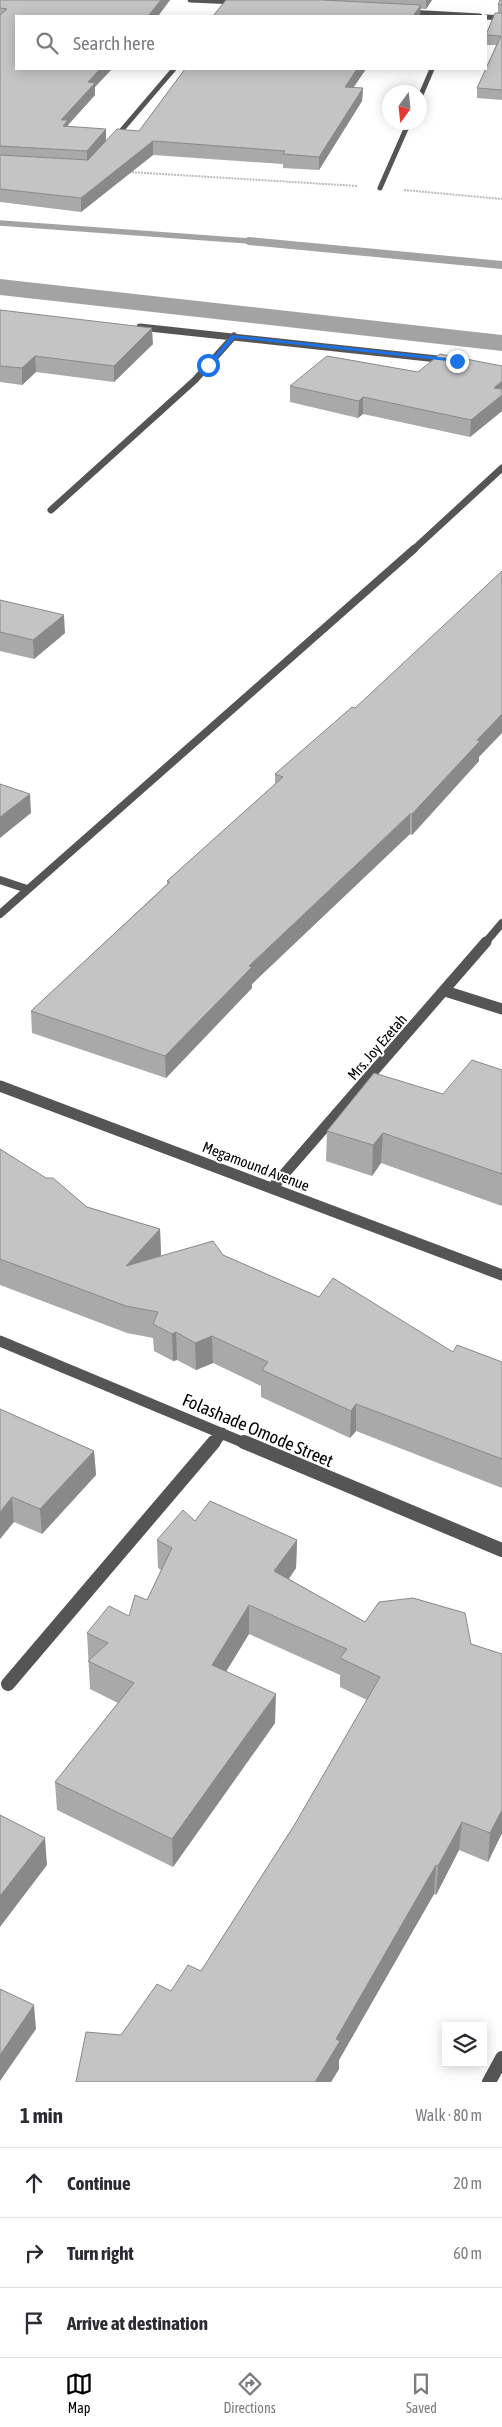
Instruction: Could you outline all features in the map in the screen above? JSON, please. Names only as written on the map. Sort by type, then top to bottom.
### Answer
[{"type":"street","points":[[190,0],[238,2]]},
{"type":"street","points":[[222,9],[228,2]]},
{"type":"street","points":[[406,12],[443,15]]},
{"type":"street","points":[[487,17],[502,18]]},
{"type":"street","points":[[113,140],[173,70]]},
{"type":"street","points":[[425,85],[432,70]]},
{"type":"street","points":[[380,188],[405,130]]},
{"type":"street","points":[[136,326],[457,361]]},
{"type":"street","points":[[51,510],[195,380],[234,336]]},
{"type":"street","points":[[0,914],[382,578],[502,468]]},
{"type":"street","points":[[0,880],[27,889]]},
{"type":"street","name":"Mrs. Joy Ezetah","points":[[272,1188],[445,992],[502,923]]},
{"type":"street","points":[[445,992],[502,1009]]},
{"type":"street","name":"Megamound Avenue","points":[[0,1086],[502,1275]]},
{"type":"street","name":"Folashade Omode Street","points":[[0,1341],[502,1550]]},
{"type":"street","points":[[8,1684],[222,1434]]},
{"type":"street","points":[[489,2082],[502,2058]]},
{"type":"path","points":[[128,172],[380,188],[502,199]]},
{"type":"shaded area","points":[[0,279],[502,335],[502,351],[0,295]]},
{"type":"building","points":[[0,0],[161,0],[149,15],[15,15],[15,70],[99,70],[88,82],[95,83],[61,120],[68,120],[63,126],[106,129],[87,151],[0,146],[0,15],[7,9],[0,8]]},
{"type":"building","points":[[226,0],[322,0],[421,5],[414,15],[214,15]]},
{"type":"building","points":[[495,13],[502,13],[502,90],[477,88],[487,70],[501,36],[487,35]]},
{"type":"building","points":[[184,70],[356,70],[345,87],[363,88],[319,157],[283,154],[285,151],[153,141],[81,198],[0,189],[0,155],[88,160],[117,129],[139,131]]},
{"type":"building","points":[[0,310],[152,328],[114,366],[35,356],[22,368],[0,366]]},
{"type":"building","points":[[440,354],[502,366],[502,381],[494,388],[502,389],[502,395],[471,420],[363,397],[359,401],[290,386],[327,356],[418,372]]},
{"type":"building","points":[[502,571],[502,714],[477,740],[480,741],[412,814],[249,966],[252,967],[165,1056],[31,1011],[170,882],[167,881],[283,777],[275,774],[352,707],[355,708]]},
{"type":"building","points":[[0,600],[64,615],[33,640],[0,632]]},
{"type":"building","points":[[0,784],[30,794],[0,817]]},
{"type":"building","points":[[472,1060],[502,1070],[502,1174],[383,1133],[373,1145],[327,1131],[374,1073],[443,1094]]},
{"type":"building","points":[[0,1149],[46,1178],[53,1178],[87,1207],[160,1229],[126,1266],[213,1241],[223,1255],[319,1297],[333,1278],[453,1352],[457,1345],[502,1362],[502,1459],[356,1404],[351,1411],[262,1370],[268,1362],[212,1336],[195,1343],[176,1332],[172,1334],[153,1324],[158,1312],[126,1306],[0,1259]]},
{"type":"building","points":[[0,1409],[94,1451],[40,1509],[12,1497],[0,1512]]},
{"type":"building","points":[[210,1501],[297,1540],[274,1571],[365,1622],[379,1602],[413,1598],[465,1613],[471,1644],[502,1654],[502,1810],[490,1833],[462,1822],[336,2039],[340,2041],[315,2082],[76,2082],[86,2032],[121,2035],[157,1984],[171,1991],[188,1965],[201,1971],[295,1824],[380,1677],[340,1658],[347,1649],[249,1605],[212,1665],[276,1694],[172,1839],[55,1782],[134,1683],[88,1661],[108,1643],[87,1633],[109,1606],[129,1616],[135,1595],[147,1600],[172,1548],[157,1540],[183,1510],[195,1521]]},
{"type":"building","points":[[0,1815],[45,1838],[0,1896]]},
{"type":"building","points":[[0,1989],[34,2005],[0,2055]]},
{"type":"waterway","points":[[0,223],[252,241]]},
{"type":"waterway","points":[[252,241],[262,242]]},
{"type":"waterway","points":[[252,241],[502,265]]},
{"type":"route","points":[[208,365],[234,336],[457,361]]}]
